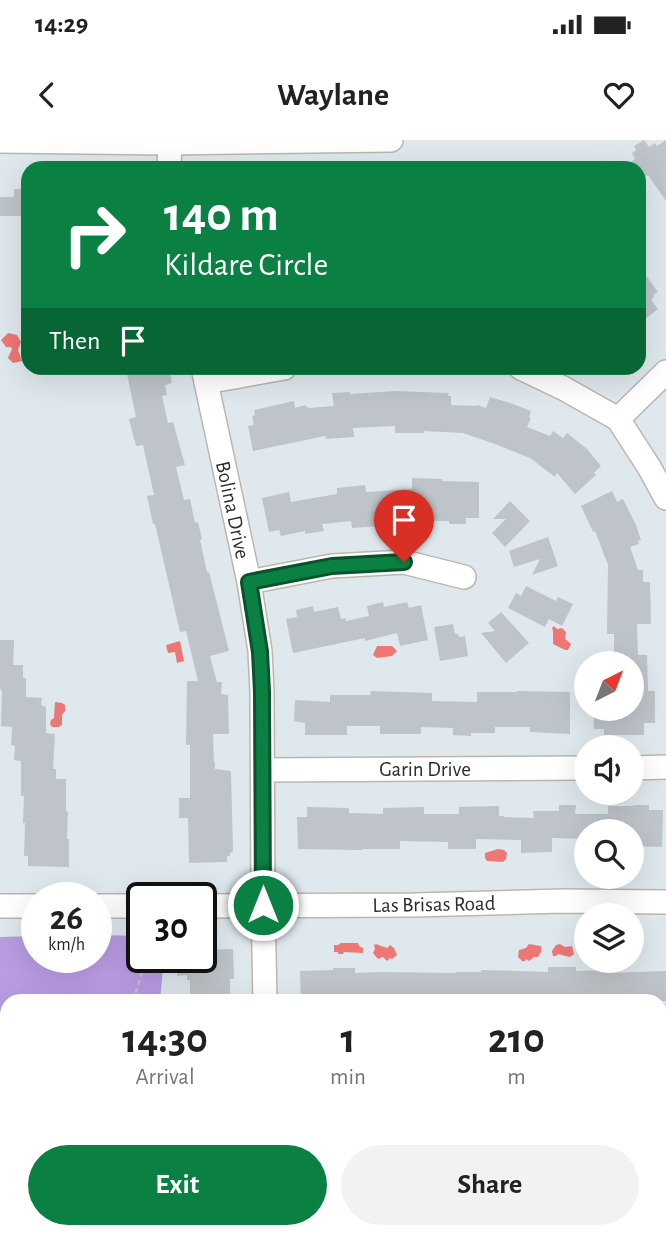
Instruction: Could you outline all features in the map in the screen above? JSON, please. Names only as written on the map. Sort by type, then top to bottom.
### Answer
[{"type":"street","points":[[0,141],[391,140]]},
{"type":"street","points":[[169,141],[169,161]]},
{"type":"street","points":[[618,419],[666,372]]},
{"type":"street","name":"Bolina Drive","points":[[204,375],[249,582],[260,652],[264,770],[265,994]]},
{"type":"street","points":[[536,375],[618,419],[666,498]]},
{"type":"street","points":[[249,582],[332,566],[404,562],[464,577]]},
{"type":"street","name":"Garin Drive","points":[[264,770],[574,768]]},
{"type":"street","points":[[644,768],[666,768]]},
{"type":"street","name":"Las Brisas Road","points":[[217,906],[666,902]]},
{"type":"street","points":[[0,906],[21,906]]},
{"type":"path","points":[[135,994],[142,973]]},
{"type":"shaded area","points":[[8,333],[17,335],[21,342],[18,350],[21,361],[13,363],[8,358],[12,349],[6,347],[1,340]]},
{"type":"shaded area","points":[[554,626],[566,632],[565,639],[571,644],[568,650],[553,644]]},
{"type":"shaded area","points":[[180,641],[184,661],[177,663],[175,652],[168,653],[166,645]]},
{"type":"shaded area","points":[[377,646],[392,646],[397,651],[392,656],[377,658],[373,655]]},
{"type":"shaded area","points":[[55,702],[65,705],[62,725],[59,727],[52,727],[50,724],[54,718]]},
{"type":"shaded area","points":[[498,849],[507,853],[506,859],[503,862],[487,861],[485,853]]},
{"type":"shaded area","points":[[112,935],[126,936],[126,973],[163,973],[161,994],[0,994],[0,937],[21,936],[21,973],[112,973]]},
{"type":"shaded area","points":[[358,943],[363,948],[363,953],[334,952],[334,945]]},
{"type":"shaded area","points":[[376,944],[387,948],[390,945],[397,955],[388,961],[383,957],[378,959],[373,953]]},
{"type":"shaded area","points":[[529,944],[541,946],[541,952],[538,957],[522,961],[518,957],[519,950]]},
{"type":"shaded area","points":[[556,945],[572,946],[574,954],[570,957],[558,954],[553,956],[552,951]]},
{"type":"building","points":[[644,140],[649,147],[655,143],[657,146],[666,140],[666,201],[648,175],[646,176],[646,161],[632,161],[635,159],[632,153],[636,150],[634,146]]},
{"type":"building","points":[[14,189],[21,189],[21,216],[0,216],[0,197],[14,197]]},
{"type":"building","points":[[646,276],[658,292],[651,300],[658,309],[646,318]]},
{"type":"building","points":[[127,375],[170,375],[172,383],[165,385],[167,395],[162,396],[168,423],[173,422],[185,465],[176,467],[184,500],[190,499],[195,523],[198,522],[207,572],[229,651],[210,656],[217,682],[222,682],[221,694],[228,695],[229,734],[213,734],[215,769],[231,771],[233,852],[227,856],[227,862],[189,863],[188,818],[179,818],[179,798],[190,798],[190,745],[186,745],[187,681],[198,681],[186,631],[180,632],[153,524],[147,496],[154,495],[143,445],[136,446],[129,419],[136,417]]},
{"type":"building","points":[[332,393],[449,393],[451,405],[477,405],[486,408],[490,397],[513,404],[531,411],[527,427],[550,436],[553,431],[563,438],[567,433],[587,449],[601,466],[594,473],[596,475],[575,494],[557,473],[555,477],[530,458],[492,443],[463,433],[395,433],[395,426],[353,428],[354,437],[326,439],[325,436],[253,451],[248,426],[254,425],[254,410],[294,401],[295,408],[305,405],[309,408],[334,406]]},
{"type":"building","points":[[412,478],[479,482],[479,518],[466,518],[466,524],[449,524],[449,521],[424,521],[424,513],[399,513],[394,514],[395,525],[352,528],[351,521],[322,524],[324,531],[305,534],[305,531],[281,536],[279,530],[269,532],[262,498],[289,492],[291,502],[337,494],[337,488],[365,485],[366,492],[412,489]]},
{"type":"building","points":[[612,491],[617,502],[623,499],[636,525],[641,540],[638,541],[639,544],[630,547],[638,570],[643,570],[643,582],[650,582],[651,624],[637,624],[638,651],[614,651],[614,634],[607,634],[608,565],[595,531],[593,532],[581,506]]},
{"type":"building","points":[[510,501],[530,521],[505,547],[492,533],[506,519],[493,519]]},
{"type":"building","points":[[548,537],[558,566],[532,575],[540,559],[514,567],[509,551]]},
{"type":"building","points":[[526,586],[556,601],[558,597],[573,604],[562,626],[549,619],[545,627],[508,608],[516,593],[521,596]]},
{"type":"building","points":[[383,602],[384,607],[407,602],[409,608],[421,605],[428,640],[400,646],[397,633],[293,653],[286,619],[297,617],[296,610],[313,606],[314,612],[338,607],[341,619],[346,618],[346,621],[369,616],[367,606]]},
{"type":"building","points":[[501,612],[529,643],[506,663],[481,633],[495,631],[488,623]]},
{"type":"building","points":[[453,624],[455,634],[459,637],[465,636],[468,656],[440,661],[434,627]]},
{"type":"building","points":[[0,640],[14,640],[13,665],[23,665],[26,697],[42,698],[41,705],[46,707],[46,733],[55,734],[53,769],[56,769],[56,779],[66,779],[69,867],[28,866],[28,856],[24,856],[21,761],[14,760],[12,727],[1,726]]},
{"type":"building","points":[[644,655],[647,655],[648,691],[655,691],[655,723],[644,723],[644,735],[604,735],[604,729],[594,729],[594,721],[644,721]]},
{"type":"building","points":[[370,691],[432,693],[432,701],[477,702],[477,692],[570,692],[570,734],[530,732],[530,727],[495,727],[495,733],[471,733],[471,736],[453,735],[453,728],[421,727],[421,734],[380,734],[380,726],[347,726],[347,735],[305,735],[305,723],[294,721],[295,700],[330,702],[330,695],[371,695]]},
{"type":"building","points":[[559,805],[576,805],[575,814],[608,814],[608,806],[649,805],[649,810],[663,810],[662,847],[644,846],[644,819],[574,819],[574,839],[552,838],[552,852],[521,853],[521,840],[476,839],[476,849],[448,849],[448,842],[400,841],[400,849],[298,849],[297,817],[307,817],[307,807],[349,808],[349,813],[383,814],[383,808],[424,807],[424,814],[459,814],[459,807],[499,806],[499,816],[534,818],[533,811],[559,811]]},
{"type":"building","points":[[233,949],[234,979],[230,979],[230,994],[190,994],[190,980],[187,980],[187,975],[177,976],[177,973],[217,973],[217,950]]},
{"type":"building","points":[[548,967],[574,967],[574,973],[666,971],[666,994],[301,994],[300,971],[355,968],[355,973],[456,973],[481,970],[548,972]]},
{"type":"route","points":[[263,905],[262,692],[260,652],[249,582],[332,566],[404,562]]}]
